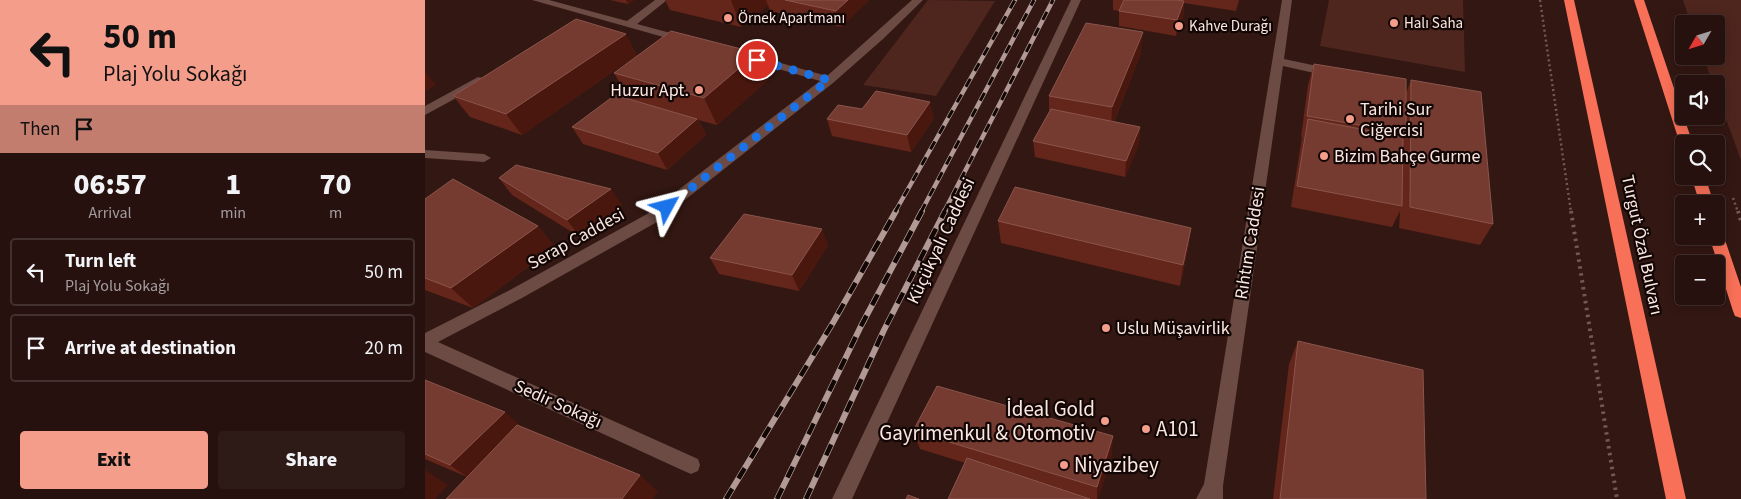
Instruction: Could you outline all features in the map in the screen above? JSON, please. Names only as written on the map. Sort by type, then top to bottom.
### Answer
[{"type":"highway","name":"Turgut Özal Bulvarı","points":[[1569,0],[1675,499]]},
{"type":"highway","points":[[1639,0],[1684,135]]},
{"type":"highway","points":[[1720,245],[1741,311]]},
{"type":"street","points":[[537,0],[696,43]]},
{"type":"street","points":[[630,24],[662,0]]},
{"type":"street","name":"Serap Caddesi","points":[[425,342],[516,294],[652,218],[829,80],[879,38],[918,0]]},
{"type":"street","name":"Küçükyalı Caddesi","points":[[842,499],[1076,0]]},
{"type":"street","name":"Rıhtım Caddesi","points":[[1210,495],[1287,0]]},
{"type":"street","points":[[576,24],[593,14]]},
{"type":"street","points":[[725,51],[829,80]]},
{"type":"street","points":[[1278,61],[1345,77]]},
{"type":"street","points":[[425,111],[492,72]]},
{"type":"street","points":[[425,154],[484,158]]},
{"type":"street","name":"Sedir Sokağı","points":[[425,342],[691,465]]},
{"type":"path","points":[[1541,0],[1550,80],[1617,499]]},
{"type":"shaded area","points":[[928,0],[995,1],[936,96],[863,85]]},
{"type":"shaded area","name":"Halı Saha","points":[[1329,0],[1463,0],[1465,72],[1320,46]]},
{"type":"shaded area","points":[[1683,0],[1741,0],[1741,160],[1725,116],[1725,75],[1710,75],[1706,65],[1725,65],[1725,15],[1688,15]]},
{"type":"building","points":[[785,0],[848,0],[836,11]]},
{"type":"building","points":[[1124,0],[1184,1],[1177,20],[1119,11]]},
{"type":"building","points":[[576,19],[626,34],[506,114],[453,96]]},
{"type":"building","points":[[1086,23],[1143,32],[1112,107],[1049,96]]},
{"type":"building","points":[[671,31],[757,53],[704,98],[614,73]]},
{"type":"building","points":[[1314,64],[1406,79],[1406,133],[1307,116]]},
{"type":"building","points":[[1411,80],[1481,92],[1493,224],[1410,207]]},
{"type":"building","points":[[876,91],[930,102],[907,135],[827,119],[838,105],[862,109]]},
{"type":"building","points":[[615,95],[697,119],[658,153],[572,127]]},
{"type":"building","points":[[1051,109],[1140,127],[1126,161],[1033,141]]},
{"type":"building","points":[[1308,119],[1403,137],[1402,206],[1297,186]]},
{"type":"building","points":[[516,165],[611,189],[567,220],[499,178]]},
{"type":"building","points":[[453,179],[538,226],[451,288],[425,278],[425,199]]},
{"type":"building","points":[[1015,187],[1191,228],[1183,265],[998,221]]},
{"type":"building","points":[[744,214],[822,229],[792,275],[710,258]]},
{"type":"building","points":[[1298,341],[1423,370],[1426,499],[1280,499]]},
{"type":"building","points":[[425,380],[505,412],[450,465],[425,454]]},
{"type":"building","points":[[937,386],[1113,436],[1097,487],[913,431]]},
{"type":"building","points":[[517,425],[640,475],[622,499],[446,499]]},
{"type":"building","points":[[967,458],[1090,499],[948,499]]},
{"type":"building","points":[[908,495],[919,499],[906,499]]},
{"type":"railway","points":[[895,212],[1015,0]]},
{"type":"railway","points":[[921,212],[1034,0]]},
{"type":"railway","points":[[944,212],[1053,0]]},
{"type":"railway","points":[[726,499],[834,321],[896,211]]},
{"type":"railway","points":[[777,499],[861,326],[922,211]]},
{"type":"railway","points":[[806,499],[884,330],[945,211]]},
{"type":"place","name":"Örnek Apartmanı","points":[[728,18]]},
{"type":"place","name":"Halı Saha","points":[[1394,23]]},
{"type":"place","name":"Kahve Durağı","points":[[1179,26]]},
{"type":"place","name":"Huzur Apt.","points":[[699,90]]},
{"type":"place","name":"Tarihi Sur Ciğercisi","points":[[1350,119]]},
{"type":"place","name":"Bizim Bahçe Gurme","points":[[1324,156]]},
{"type":"place","name":"Uslu Müşavirlik","points":[[1106,328]]},
{"type":"place","name":"İdeal Gold Gayrimenkul & Otomotiv","points":[[1105,421]]},
{"type":"place","name":"A101","points":[[1146,429]]},
{"type":"place","name":"Niyazibey","points":[[1064,465]]},
{"type":"route","points":[[667,207],[829,80],[757,60]]}]
